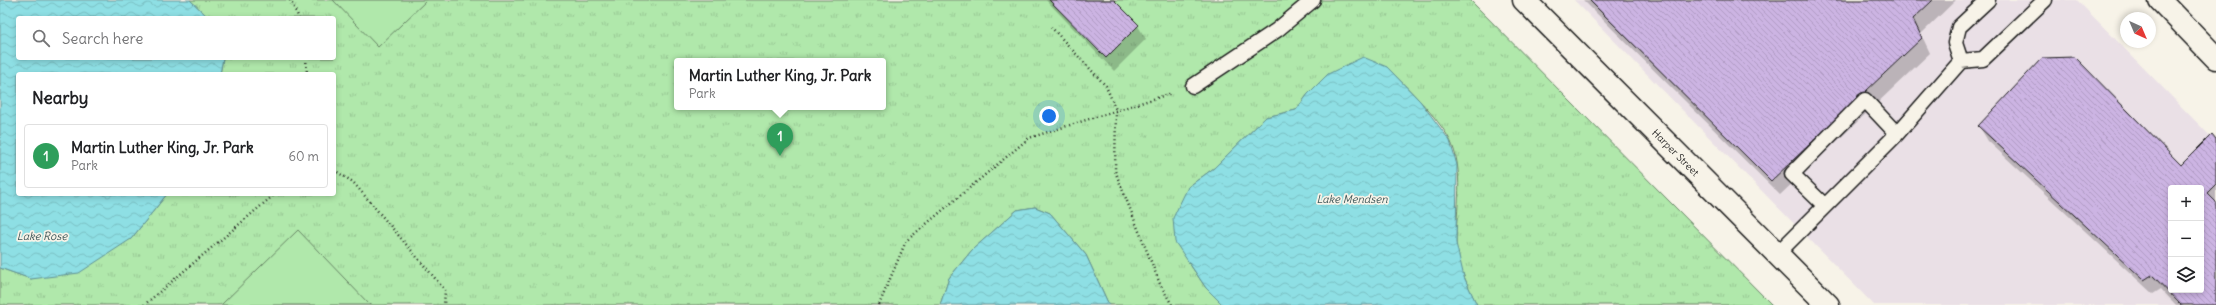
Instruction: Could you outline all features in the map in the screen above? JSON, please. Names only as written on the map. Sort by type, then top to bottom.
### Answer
[{"type":"street","name":"Harper Street","points":[[1524,0],[1778,254],[1818,302]]},
{"type":"street","points":[[2160,0],[2216,58]]},
{"type":"lane","points":[[1193,86],[1277,30],[1313,0]]},
{"type":"lane","points":[[1961,61],[1955,44],[1959,27],[1988,0]]},
{"type":"lane","points":[[1778,254],[1897,134],[1961,61],[1983,59],[2045,0]]},
{"type":"lane","points":[[1825,206],[1792,174],[1815,149],[1865,100],[1897,134]]},
{"type":"path","points":[[290,0],[298,16]]},
{"type":"path","points":[[1052,27],[1106,86],[1116,110],[1115,171],[1160,284],[1172,305]]},
{"type":"path","points":[[306,60],[307,72]]},
{"type":"path","points":[[879,305],[906,242],[1029,138],[1193,86]]},
{"type":"path","points":[[336,171],[353,182],[445,290],[444,305]]},
{"type":"path","points":[[144,305],[274,196]]},
{"type":"shaded area","points":[[1574,0],[2077,0],[2120,44],[2120,48],[2124,48],[2216,142],[2216,305],[1874,305]]},
{"type":"green space","points":[[190,0],[1470,0],[1772,305],[1477,305],[1458,259],[1456,242],[1459,190],[1455,152],[1450,140],[1437,121],[1387,67],[1308,94],[1296,110],[1266,117],[1214,168],[1188,187],[1189,263],[1206,288],[1223,305],[1109,305],[1086,255],[1050,213],[1035,207],[1017,210],[972,250],[949,278],[940,305],[0,305],[0,268],[31,279],[131,239],[165,196],[336,196],[336,72],[220,72],[223,60],[336,60],[336,16],[207,16]]},
{"type":"green space","points":[[333,0],[427,0],[378,47]]},
{"type":"green space","points":[[298,230],[370,305],[221,305]]},
{"type":"water","name":"Lake Rose","points":[[0,0],[190,0],[207,16],[16,16],[16,60],[223,60],[220,72],[16,72],[16,196],[165,196],[131,239],[79,273],[31,279],[0,268]]},
{"type":"water","name":"Lake Mendsen","points":[[1363,57],[1387,67],[1420,101],[1450,141],[1457,165],[1456,243],[1464,277],[1477,305],[1223,305],[1206,288],[1175,242],[1173,218],[1188,187],[1214,168],[1266,117],[1296,110],[1308,94],[1328,74]]},
{"type":"water","points":[[1035,207],[1050,213],[1086,255],[1109,305],[940,305],[949,278],[972,250],[1017,210]]},
{"type":"building","points":[[1049,0],[1114,0],[1139,25],[1106,58]]},
{"type":"building","points":[[1589,0],[1933,0],[1913,19],[1922,38],[1771,181]]},
{"type":"building","points":[[2075,57],[2181,165],[2212,134],[2216,139],[2216,184],[2207,193],[2216,202],[2216,305],[2181,305],[2169,293],[2204,293],[2204,185],[2168,185],[2168,292],[2152,275],[2144,280],[1978,126],[2042,58]]},
{"type":"place","name":"Martin Luther King, Jr. Park","points":[[780,156]]}]
